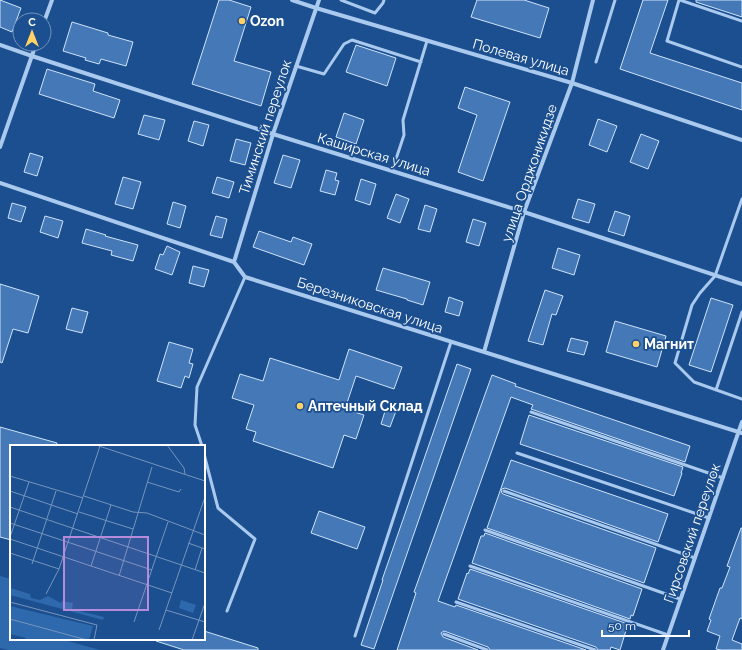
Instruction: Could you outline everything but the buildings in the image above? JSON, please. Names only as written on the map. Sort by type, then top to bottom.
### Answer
[{"type":"street","points":[[48,12],[52,0]]},
{"type":"street","name":"Полевая улица","points":[[292,0],[572,83],[742,140]]},
{"type":"street","name":"Тиминский переулок","points":[[234,262],[273,134],[319,0]]},
{"type":"street","name":"улица Орджоникидзе","points":[[484,352],[524,212],[572,83],[593,0]]},
{"type":"street","name":"Каширская улица","points":[[0,45],[273,134],[524,212],[742,284]]},
{"type":"street","points":[[0,147],[33,52]]},
{"type":"street","points":[[0,183],[234,262],[245,276]]},
{"type":"street","name":"Березниковская улица","points":[[245,276],[740,433]]},
{"type":"street","name":"Гирсовский переулок","points":[[663,650],[740,433],[742,422]]},
{"type":"lane","points":[[341,0],[375,12],[384,0]]},
{"type":"lane","points":[[596,62],[615,0]]},
{"type":"lane","points":[[742,21],[680,0],[667,41],[742,67]]},
{"type":"lane","points":[[296,66],[324,74],[344,44],[352,40],[421,62]]},
{"type":"lane","points":[[392,171],[404,134],[403,120],[428,41]]},
{"type":"lane","points":[[742,199],[715,276],[692,305],[675,363],[694,382],[742,399]]},
{"type":"lane","points":[[202,445],[195,424],[197,387],[245,276]]},
{"type":"lane","points":[[716,390],[742,312]]},
{"type":"lane","points":[[355,636],[451,342]]},
{"type":"lane","points":[[531,412],[723,478]]},
{"type":"lane","points":[[518,453],[709,518]]},
{"type":"lane","points":[[205,458],[218,508],[255,539],[227,611]]},
{"type":"lane","points":[[504,491],[695,558]]},
{"type":"lane","points":[[485,530],[680,599]]},
{"type":"lane","points":[[470,566],[668,635]]},
{"type":"lane","points":[[456,602],[596,650]]},
{"type":"lane","points":[[444,634],[487,650]]},
{"type":"shaded area","points":[[0,576],[10,579],[10,640],[64,640],[100,650],[8,650],[0,648]]},
{"type":"place","name":"Ozon","points":[[242,21]]},
{"type":"place","name":"Магнит","points":[[636,344]]},
{"type":"place","name":"Аптечный Склад","points":[[300,406]]}]
